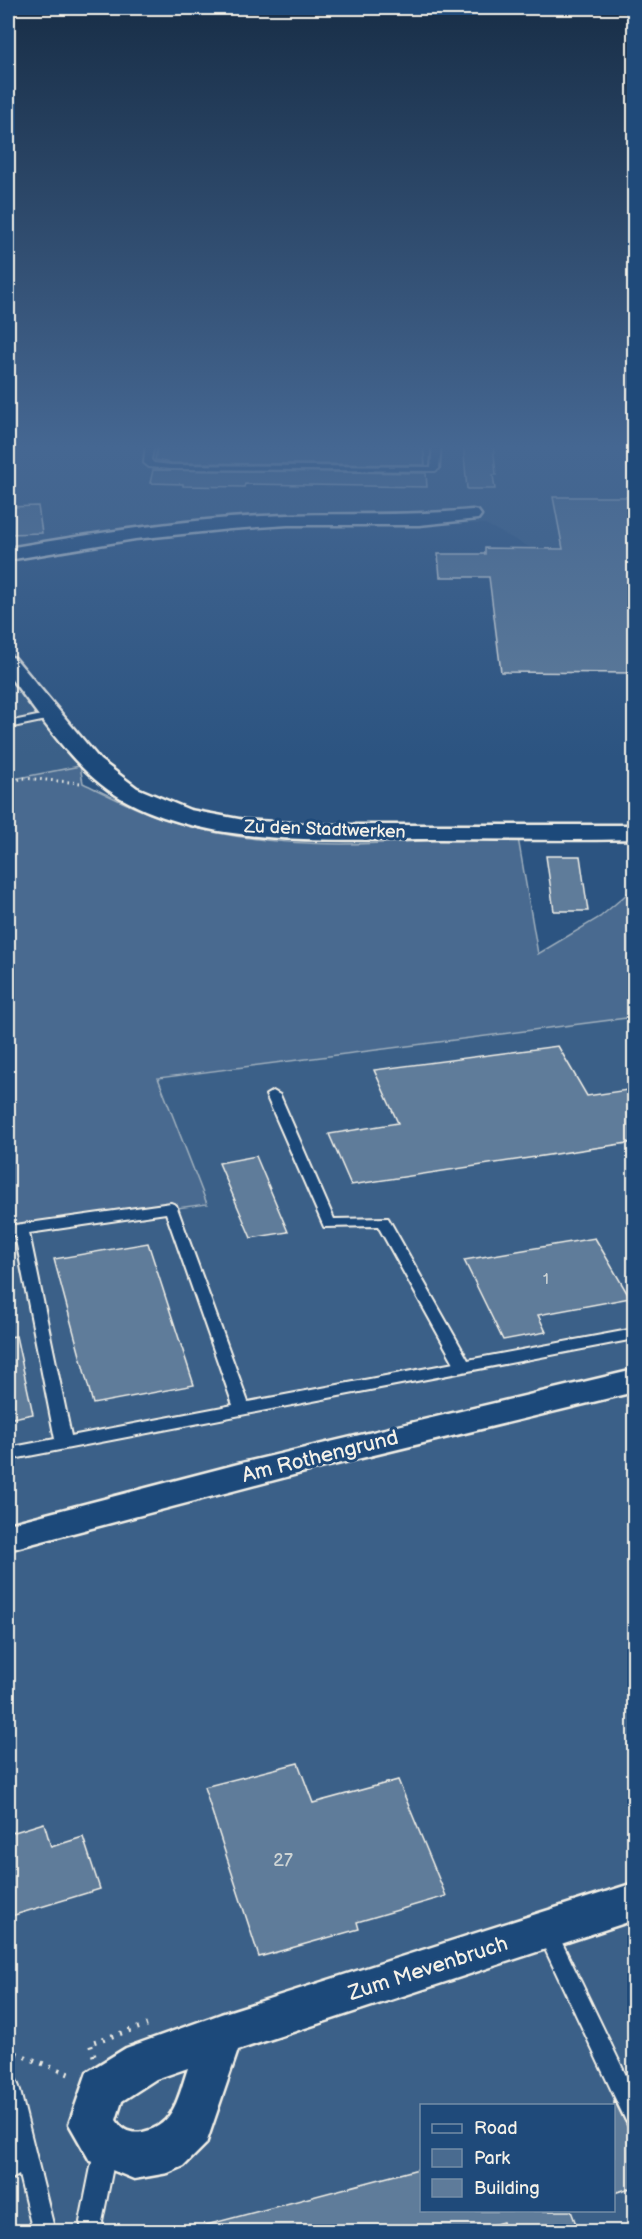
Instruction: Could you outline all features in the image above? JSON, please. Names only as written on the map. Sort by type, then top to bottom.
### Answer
[{"type":"street","points":[[8,554],[45,547]]},
{"type":"street","name":"Zu den Stadtwerken","points":[[8,662],[92,765],[129,793],[184,816],[244,827],[322,832],[634,832]]},
{"type":"street","name":"Am Rothengrund","points":[[8,1537],[146,1499],[358,1446],[634,1381]]},
{"type":"street","name":"Zum Mevenbruch","points":[[103,2087],[142,2063],[221,2035],[634,1902]]},
{"type":"street","points":[[103,2087],[92,2124],[106,2145],[134,2156],[168,2150],[190,2128],[221,2035]]},
{"type":"lane","points":[[8,725],[52,716]]},
{"type":"lane","points":[[273,1095],[329,1224],[383,1221],[464,1366]]},
{"type":"lane","points":[[64,1443],[14,1231],[171,1208],[242,1409]]},
{"type":"lane","points":[[8,1454],[634,1334]]},
{"type":"lane","points":[[546,1930],[634,2114]]},
{"type":"lane","points":[[8,2088],[16,2164],[44,2232]]},
{"type":"lane","points":[[94,2232],[91,2222],[106,2145]]},
{"type":"path","points":[[8,783],[23,778],[78,783]]},
{"type":"path","points":[[634,1498],[631,1500],[630,1538],[634,1552]]},
{"type":"path","points":[[8,2050],[103,2087]]},
{"type":"shaded area","points":[[8,547],[45,547],[8,554]]},
{"type":"shaded area","points":[[634,547],[634,549],[531,548]]},
{"type":"shaded area","points":[[8,666],[80,766],[8,780]]},
{"type":"shaded area","points":[[634,1017],[634,2231],[8,2231],[8,1231],[171,1208],[158,1078]]},
{"type":"green space","points":[[80,766],[83,783],[145,812],[210,831],[253,839],[297,843],[385,843],[517,832],[538,954],[600,917],[634,888],[634,1017],[158,1078],[207,1204],[8,1231],[8,780]]},
{"type":"building","points":[[634,547],[634,673],[501,672],[489,577],[440,577],[438,554],[485,554],[485,548]]},
{"type":"building","points":[[546,856],[580,856],[588,911],[554,911]]},
{"type":"building","points":[[558,1046],[587,1096],[634,1089],[634,1142],[351,1185],[329,1134],[398,1123],[374,1070]]},
{"type":"building","points":[[256,1156],[288,1232],[251,1238],[219,1163]]},
{"type":"building","points":[[595,1238],[630,1298],[538,1315],[546,1332],[503,1340],[464,1260]]},
{"type":"building","points":[[148,1243],[194,1385],[93,1404],[54,1259]]},
{"type":"building","points":[[16,1336],[33,1414],[8,1419],[8,1337]]},
{"type":"building","points":[[298,1763],[313,1803],[398,1780],[446,1896],[357,1922],[359,1929],[259,1957],[204,1787]]},
{"type":"building","points":[[44,1823],[51,1847],[83,1837],[100,1889],[8,1917],[8,1834]]},
{"type":"building","points":[[614,2100],[634,2140],[634,2187],[615,2193],[615,2104]]},
{"type":"building","points":[[420,2169],[420,2212],[571,2212],[579,2232],[506,2232],[503,2222],[468,2232],[207,2232],[206,2225]]}]
